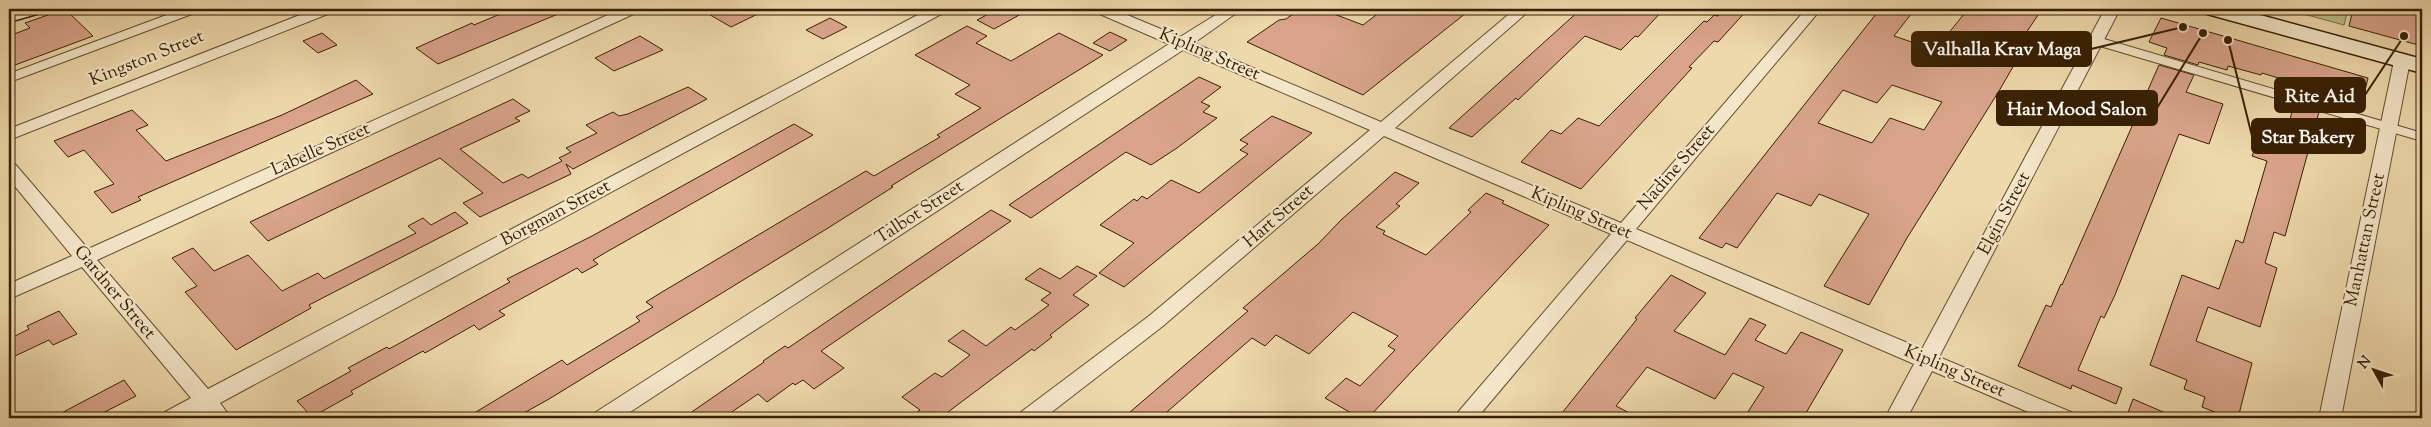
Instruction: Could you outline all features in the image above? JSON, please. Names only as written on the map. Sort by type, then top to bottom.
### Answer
[{"type":"main road","points":[[2227,10],[2412,64]]},
{"type":"street","name":"Kingston Street","points":[[9,135],[328,9]]},
{"type":"street","name":"Labelle Street","points":[[9,292],[633,9]]},
{"type":"street","name":"Borgman Street","points":[[173,418],[940,9]]},
{"type":"street","name":"Kipling Street","points":[[1100,9],[2062,418]]},
{"type":"street","name":"Talbot Street","points":[[604,418],[1235,9]]},
{"type":"street","name":"Hart Street","points":[[1029,418],[1156,322],[1524,9]]},
{"type":"street","name":"Nadine Street","points":[[1464,418],[1814,9]]},
{"type":"street","name":"Elgin Street","points":[[1896,418],[2113,9]]},
{"type":"street","name":"Manhattan Street","points":[[2330,418],[2389,128],[2412,64]]},
{"type":"street","name":"Gardner Street","points":[[9,168],[220,418]]},
{"type":"lane","points":[[9,78],[194,9]]},
{"type":"lane","points":[[2097,41],[2422,137]]},
{"type":"green space","points":[[2285,9],[2348,9],[2344,25]]},
{"type":"building","points":[[65,9],[93,36],[15,65],[9,58],[9,36],[30,28],[25,23]]},
{"type":"building","points":[[512,9],[570,9],[438,64],[416,48],[472,23],[474,25]]},
{"type":"building","points":[[700,9],[768,9],[731,27]]},
{"type":"building","points":[[998,9],[1030,9],[994,29],[977,20]]},
{"type":"building","points":[[1300,9],[1321,9],[1363,25],[1384,9],[1471,9],[1363,95],[1247,42],[1279,20],[1286,19]]},
{"type":"building","points":[[1581,9],[1664,9],[1638,37],[1635,36],[1621,50],[1585,36],[1518,100],[1516,98],[1472,137],[1449,128]]},
{"type":"building","points":[[1725,9],[1748,9],[1718,42],[1714,41],[1689,67],[1692,68],[1581,189],[1521,162],[1551,130],[1561,134],[1578,118],[1599,126],[1704,21],[1707,22],[1714,15],[1718,16]]},
{"type":"building","points":[[1880,9],[1915,9],[1894,36],[1935,50],[1968,9],[2042,9],[2006,63],[2014,65],[1999,91],[1907,238],[1869,305],[1824,286],[1869,214],[1819,194],[1811,206],[1777,193],[1737,248],[1726,243],[1722,248],[1699,238]],"holes":[[[1892,85],[1942,102],[1924,130],[1890,118],[1872,143],[1818,123],[1843,90],[1877,103]]]},
{"type":"building","points":[[2353,9],[2413,9],[2422,11],[2422,46],[2349,26]]},
{"type":"building","points":[[830,18],[847,27],[823,39],[806,30]]},
{"type":"building","points":[[2161,18],[2368,78],[2362,103],[2325,92],[2322,102],[2298,94],[2301,85],[2262,73],[2261,75],[2228,66],[2227,70],[2199,62],[2198,65],[2164,55],[2167,48],[2149,42]]},
{"type":"building","points":[[967,26],[987,36],[976,43],[1011,61],[1059,33],[1103,55],[891,186],[893,187],[828,228],[549,399],[515,418],[466,418],[562,360],[567,365],[640,321],[636,317],[653,307],[646,302],[662,292],[866,171],[874,176],[940,137],[937,135],[981,108],[955,94],[970,85],[915,55]]},
{"type":"building","points":[[1110,32],[1127,40],[1110,51],[1093,43]]},
{"type":"building","points":[[322,33],[337,45],[318,53],[303,41]]},
{"type":"building","points":[[640,36],[663,50],[614,71],[595,58]]},
{"type":"building","points":[[2159,65],[2194,75],[2186,92],[2223,104],[2209,144],[2179,134],[2115,295],[2104,318],[2101,316],[2078,370],[2122,388],[2116,404],[2072,385],[2071,389],[2018,366],[2046,305],[2051,307],[2062,285]]},
{"type":"building","points":[[1199,77],[1221,87],[1201,102],[1210,106],[1203,112],[1217,118],[1177,148],[1151,165],[1126,152],[1031,218],[1009,205]]},
{"type":"building","points":[[356,80],[373,94],[138,197],[141,200],[112,213],[94,192],[114,184],[84,150],[68,157],[54,141],[132,110],[148,125],[136,130],[166,161],[282,115]]},
{"type":"building","points":[[688,87],[707,99],[573,169],[566,164],[571,174],[480,217],[463,203],[483,193],[440,158],[268,241],[250,222],[513,99],[530,111],[515,118],[520,121],[460,149],[503,183],[522,174],[528,178],[562,161],[559,158],[571,152],[566,148],[597,133],[586,125],[613,112],[619,116],[628,114]]},
{"type":"building","points":[[2294,105],[2319,112],[2285,236],[2274,232],[2265,263],[2277,268],[2260,327],[2208,307],[2196,341],[2252,363],[2238,418],[2229,418],[2202,407],[2205,397],[2184,389],[2187,380],[2150,365],[2182,275],[2219,289],[2236,240],[2243,243],[2267,161],[2252,156],[2265,126],[2286,133]]},
{"type":"building","points":[[1272,116],[1312,133],[1124,287],[1099,273],[1134,243],[1100,225],[1134,199],[1137,201],[1142,196],[1147,199],[1171,180],[1199,193],[1248,154],[1240,150],[1248,144],[1240,140]]},
{"type":"building","points":[[794,124],[813,135],[593,260],[598,264],[582,273],[577,268],[499,311],[505,315],[479,330],[474,325],[425,353],[423,351],[351,391],[353,394],[312,417],[297,401],[351,371],[348,368],[387,347],[389,349],[510,282],[507,279],[592,236]]},
{"type":"building","points":[[1395,172],[1419,183],[1396,204],[1400,206],[1376,227],[1385,231],[1383,234],[1426,255],[1471,212],[1468,210],[1486,193],[1504,201],[1502,203],[1549,225],[1368,418],[1360,418],[1325,398],[1346,378],[1360,386],[1395,350],[1388,346],[1398,336],[1353,312],[1309,354],[1276,335],[1265,346],[1252,338],[1160,418],[1123,418],[1248,311],[1243,308],[1318,244],[1341,220]]},
{"type":"building","points":[[991,210],[1011,221],[821,351],[844,368],[814,389],[803,380],[795,385],[793,383],[767,402],[758,394],[723,418],[683,418],[785,346],[788,348]]},
{"type":"building","points":[[455,212],[468,223],[309,305],[311,308],[236,350],[185,292],[197,286],[172,258],[193,248],[214,271],[248,255],[282,291],[318,273],[324,279],[416,233],[408,226],[423,218],[431,225]]},
{"type":"building","points":[[1077,266],[1097,276],[1073,295],[1089,305],[1050,335],[1052,337],[1034,351],[1032,349],[940,418],[909,418],[920,410],[902,397],[935,373],[942,377],[970,355],[948,341],[963,330],[986,346],[1011,327],[1015,330],[1049,305],[1041,300],[1051,293],[1025,279],[1040,268],[1060,279]]},
{"type":"building","points":[[1671,275],[1706,293],[1674,331],[1725,355],[1750,318],[1766,325],[1755,340],[1786,354],[1801,332],[1843,350],[1803,418],[1744,418],[1764,387],[1733,373],[1715,399],[1647,367],[1616,406],[1639,418],[1558,418],[1637,319],[1635,318]]},
{"type":"building","points":[[59,311],[77,334],[53,345],[49,340],[15,356],[9,348],[9,339],[29,329],[27,326]]},
{"type":"building","points":[[124,380],[136,396],[93,418],[52,418]]},
{"type":"building","points":[[2133,399],[2177,418],[2126,418]]},
{"type":"place","name":"Valhalla Krav Maga","points":[[2183,27]]},
{"type":"place","name":"Hair Mood Salon","points":[[2203,33]]},
{"type":"place","name":"Rite Aid","points":[[2404,36]]},
{"type":"place","name":"Star Bakery","points":[[2228,40]]}]
